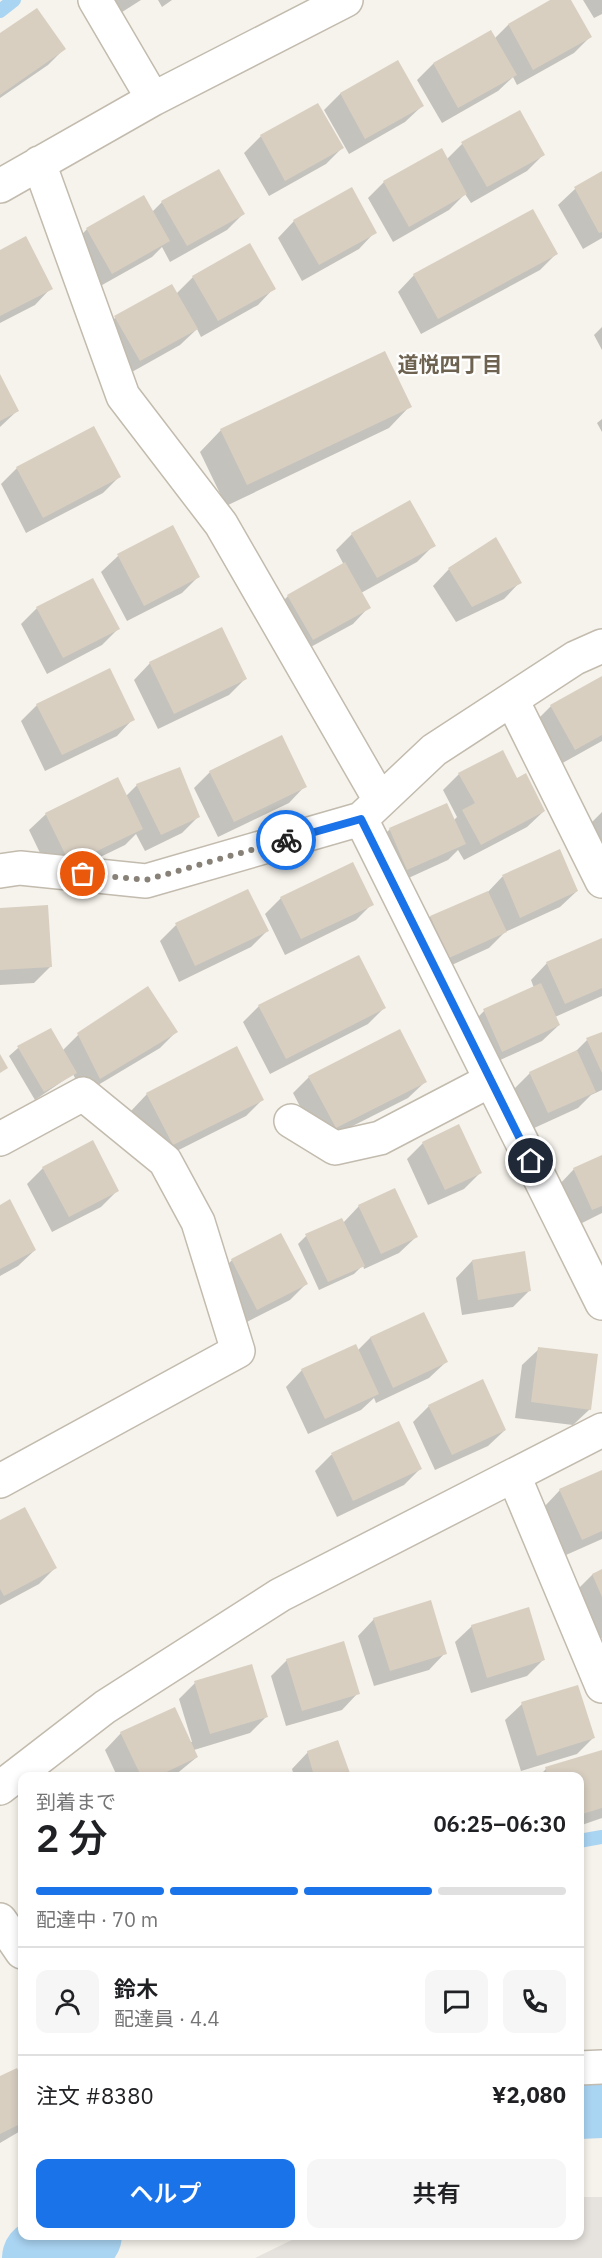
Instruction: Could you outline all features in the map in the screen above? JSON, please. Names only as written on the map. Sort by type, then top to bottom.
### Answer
[{"type":"street","points":[[95,0],[153,99]]},
{"type":"street","points":[[0,186],[153,99],[346,0]]},
{"type":"street","points":[[39,164],[123,396],[221,524],[370,810],[491,1080],[602,1303]]},
{"type":"street","points":[[0,871],[20,868],[146,880],[370,810],[434,750],[575,658],[602,646]]},
{"type":"street","points":[[512,700],[602,881]]},
{"type":"street","points":[[291,1121],[335,1148],[380,1138],[491,1080]]},
{"type":"street","points":[[0,1139],[83,1094],[165,1161],[198,1222],[238,1351],[0,1482]]},
{"type":"street","points":[[21,1772],[105,1707],[280,1595],[602,1430]]},
{"type":"street","points":[[514,1476],[602,1686]]},
{"type":"street","points":[[0,1788],[18,1774]]},
{"type":"street","points":[[0,1920],[18,1946]]},
{"type":"street","points":[[584,2068],[602,2067]]},
{"type":"shaded area","points":[[584,2197],[602,2197],[602,2258],[255,2258],[292,2240],[584,2240]]},
{"type":"building","points":[[550,0],[571,0],[592,37],[533,70],[508,24]]},
{"type":"building","points":[[37,8],[66,49],[0,95],[0,33]]},
{"type":"building","points":[[491,30],[517,75],[458,108],[433,63]]},
{"type":"building","points":[[398,60],[424,106],[365,139],[340,93]]},
{"type":"building","points":[[318,103],[344,148],[285,181],[260,135]]},
{"type":"building","points":[[520,110],[545,155],[487,187],[461,142]]},
{"type":"building","points":[[442,148],[467,194],[409,227],[383,181]]},
{"type":"building","points":[[219,169],[245,214],[187,246],[161,201]]},
{"type":"building","points":[[602,171],[602,232],[599,233],[574,187]]},
{"type":"building","points":[[352,187],[377,233],[319,265],[293,220]]},
{"type":"building","points":[[144,195],[170,241],[112,274],[86,228]]},
{"type":"building","points":[[533,209],[558,254],[438,319],[413,274]]},
{"type":"building","points":[[26,236],[53,289],[0,316],[0,250]]},
{"type":"building","points":[[250,243],[276,289],[218,321],[192,276]]},
{"type":"building","points":[[172,284],[198,329],[140,361],[114,316]]},
{"type":"building","points":[[385,351],[412,407],[247,485],[220,429]]},
{"type":"building","points":[[0,374],[19,411],[0,421]]},
{"type":"building","points":[[94,426],[121,477],[43,518],[16,467]]},
{"type":"building","points":[[410,500],[436,546],[377,578],[351,533]]},
{"type":"building","points":[[173,525],[200,577],[144,606],[117,554]]},
{"type":"building","points":[[496,537],[522,583],[472,607],[448,568]]},
{"type":"building","points":[[345,562],[371,608],[313,640],[287,595]]},
{"type":"building","points":[[93,578],[120,629],[63,658],[36,607]]},
{"type":"building","points":[[222,627],[247,679],[174,714],[149,662]]},
{"type":"building","points":[[110,668],[135,720],[62,755],[36,704]]},
{"type":"building","points":[[602,676],[602,735],[575,750],[550,705]]},
{"type":"building","points":[[282,735],[307,787],[234,822],[209,771]]},
{"type":"building","points":[[503,750],[517,778],[526,773],[545,811],[481,845],[462,810],[475,803],[458,773]]},
{"type":"building","points":[[180,767],[200,817],[161,835],[136,784]]},
{"type":"building","points":[[118,777],[143,829],[70,864],[45,813]]},
{"type":"building","points":[[447,803],[466,844],[407,870],[389,828]]},
{"type":"building","points":[[560,849],[578,891],[520,918],[502,875]]},
{"type":"building","points":[[353,862],[374,905],[301,939],[280,897]]},
{"type":"building","points":[[248,889],[269,931],[195,966],[175,923]]},
{"type":"building","points":[[488,891],[507,932],[449,958],[430,916]]},
{"type":"building","points":[[48,905],[52,967],[0,970],[0,908]]},
{"type":"building","points":[[602,938],[602,988],[565,1004],[546,962]]},
{"type":"building","points":[[359,955],[386,1008],[286,1059],[258,1005]]},
{"type":"building","points":[[541,983],[560,1025],[502,1052],[483,1009]]},
{"type":"building","points":[[148,986],[178,1032],[100,1079],[77,1033]]},
{"type":"building","points":[[51,1028],[77,1073],[44,1092],[17,1046]]},
{"type":"building","points":[[400,1029],[427,1082],[336,1128],[308,1076]]},
{"type":"building","points":[[602,1032],[602,1073],[586,1038]]},
{"type":"building","points":[[237,1046],[264,1100],[173,1145],[146,1093]]},
{"type":"building","points":[[577,1050],[596,1092],[548,1113],[529,1072]]},
{"type":"building","points":[[0,1054],[8,1068],[0,1073]]},
{"type":"building","points":[[459,1124],[482,1173],[445,1190],[422,1142]]},
{"type":"building","points":[[93,1140],[119,1191],[69,1217],[42,1167]]},
{"type":"building","points":[[602,1155],[602,1206],[592,1210],[573,1168]]},
{"type":"building","points":[[395,1188],[418,1237],[381,1254],[358,1205]]},
{"type":"building","points":[[10,1199],[36,1250],[0,1269],[0,1205]]},
{"type":"building","points":[[342,1218],[365,1266],[328,1282],[305,1234]]},
{"type":"building","points":[[281,1233],[308,1284],[257,1310],[231,1259]]},
{"type":"building","points":[[525,1251],[531,1291],[478,1300],[472,1260]]},
{"type":"building","points":[[424,1312],[448,1362],[393,1388],[370,1337]]},
{"type":"building","points":[[356,1344],[379,1394],[325,1419],[301,1369]]},
{"type":"building","points":[[538,1347],[598,1354],[591,1410],[531,1402]]},
{"type":"building","points":[[483,1379],[506,1430],[452,1455],[428,1405]]},
{"type":"building","points":[[399,1421],[422,1469],[353,1501],[331,1453]]},
{"type":"building","points":[[602,1470],[602,1531],[582,1540],[559,1489]]},
{"type":"building","points":[[25,1507],[57,1568],[4,1596],[0,1589],[0,1520]]},
{"type":"building","points":[[602,1569],[602,1597],[592,1574]]},
{"type":"building","points":[[431,1600],[447,1654],[390,1671],[373,1618]]},
{"type":"building","points":[[529,1607],[545,1660],[487,1678],[471,1625]]},
{"type":"building","points":[[344,1641],[360,1694],[302,1711],[286,1659]]},
{"type":"building","points":[[252,1664],[268,1717],[210,1734],[194,1681]]},
{"type":"building","points":[[578,1685],[595,1738],[537,1756],[521,1702]]},
{"type":"building","points":[[175,1707],[198,1757],[166,1772],[139,1772],[120,1732]]},
{"type":"building","points":[[338,1740],[350,1772],[313,1772],[307,1751]]},
{"type":"building","points":[[602,1750],[602,1808],[584,1813],[584,1772],[547,1772],[545,1767]]},
{"type":"building","points":[[17,2068],[18,2070],[18,2125],[0,2134],[0,2076]]},
{"type":"waterway","points":[[0,11],[14,0]]},
{"type":"waterway","points":[[584,1840],[602,1837]]},
{"type":"waterway","points":[[584,2100],[602,2099]]},
{"type":"waterway","points":[[41,2258],[74,2240]]},
{"type":"way so far","points":[[83,874],[146,880],[286,840]]},
{"type":"district","name":"道悦四丁目","points":[[450,365]]},
{"type":"route","points":[[286,840],[361,819],[531,1161]]}]
